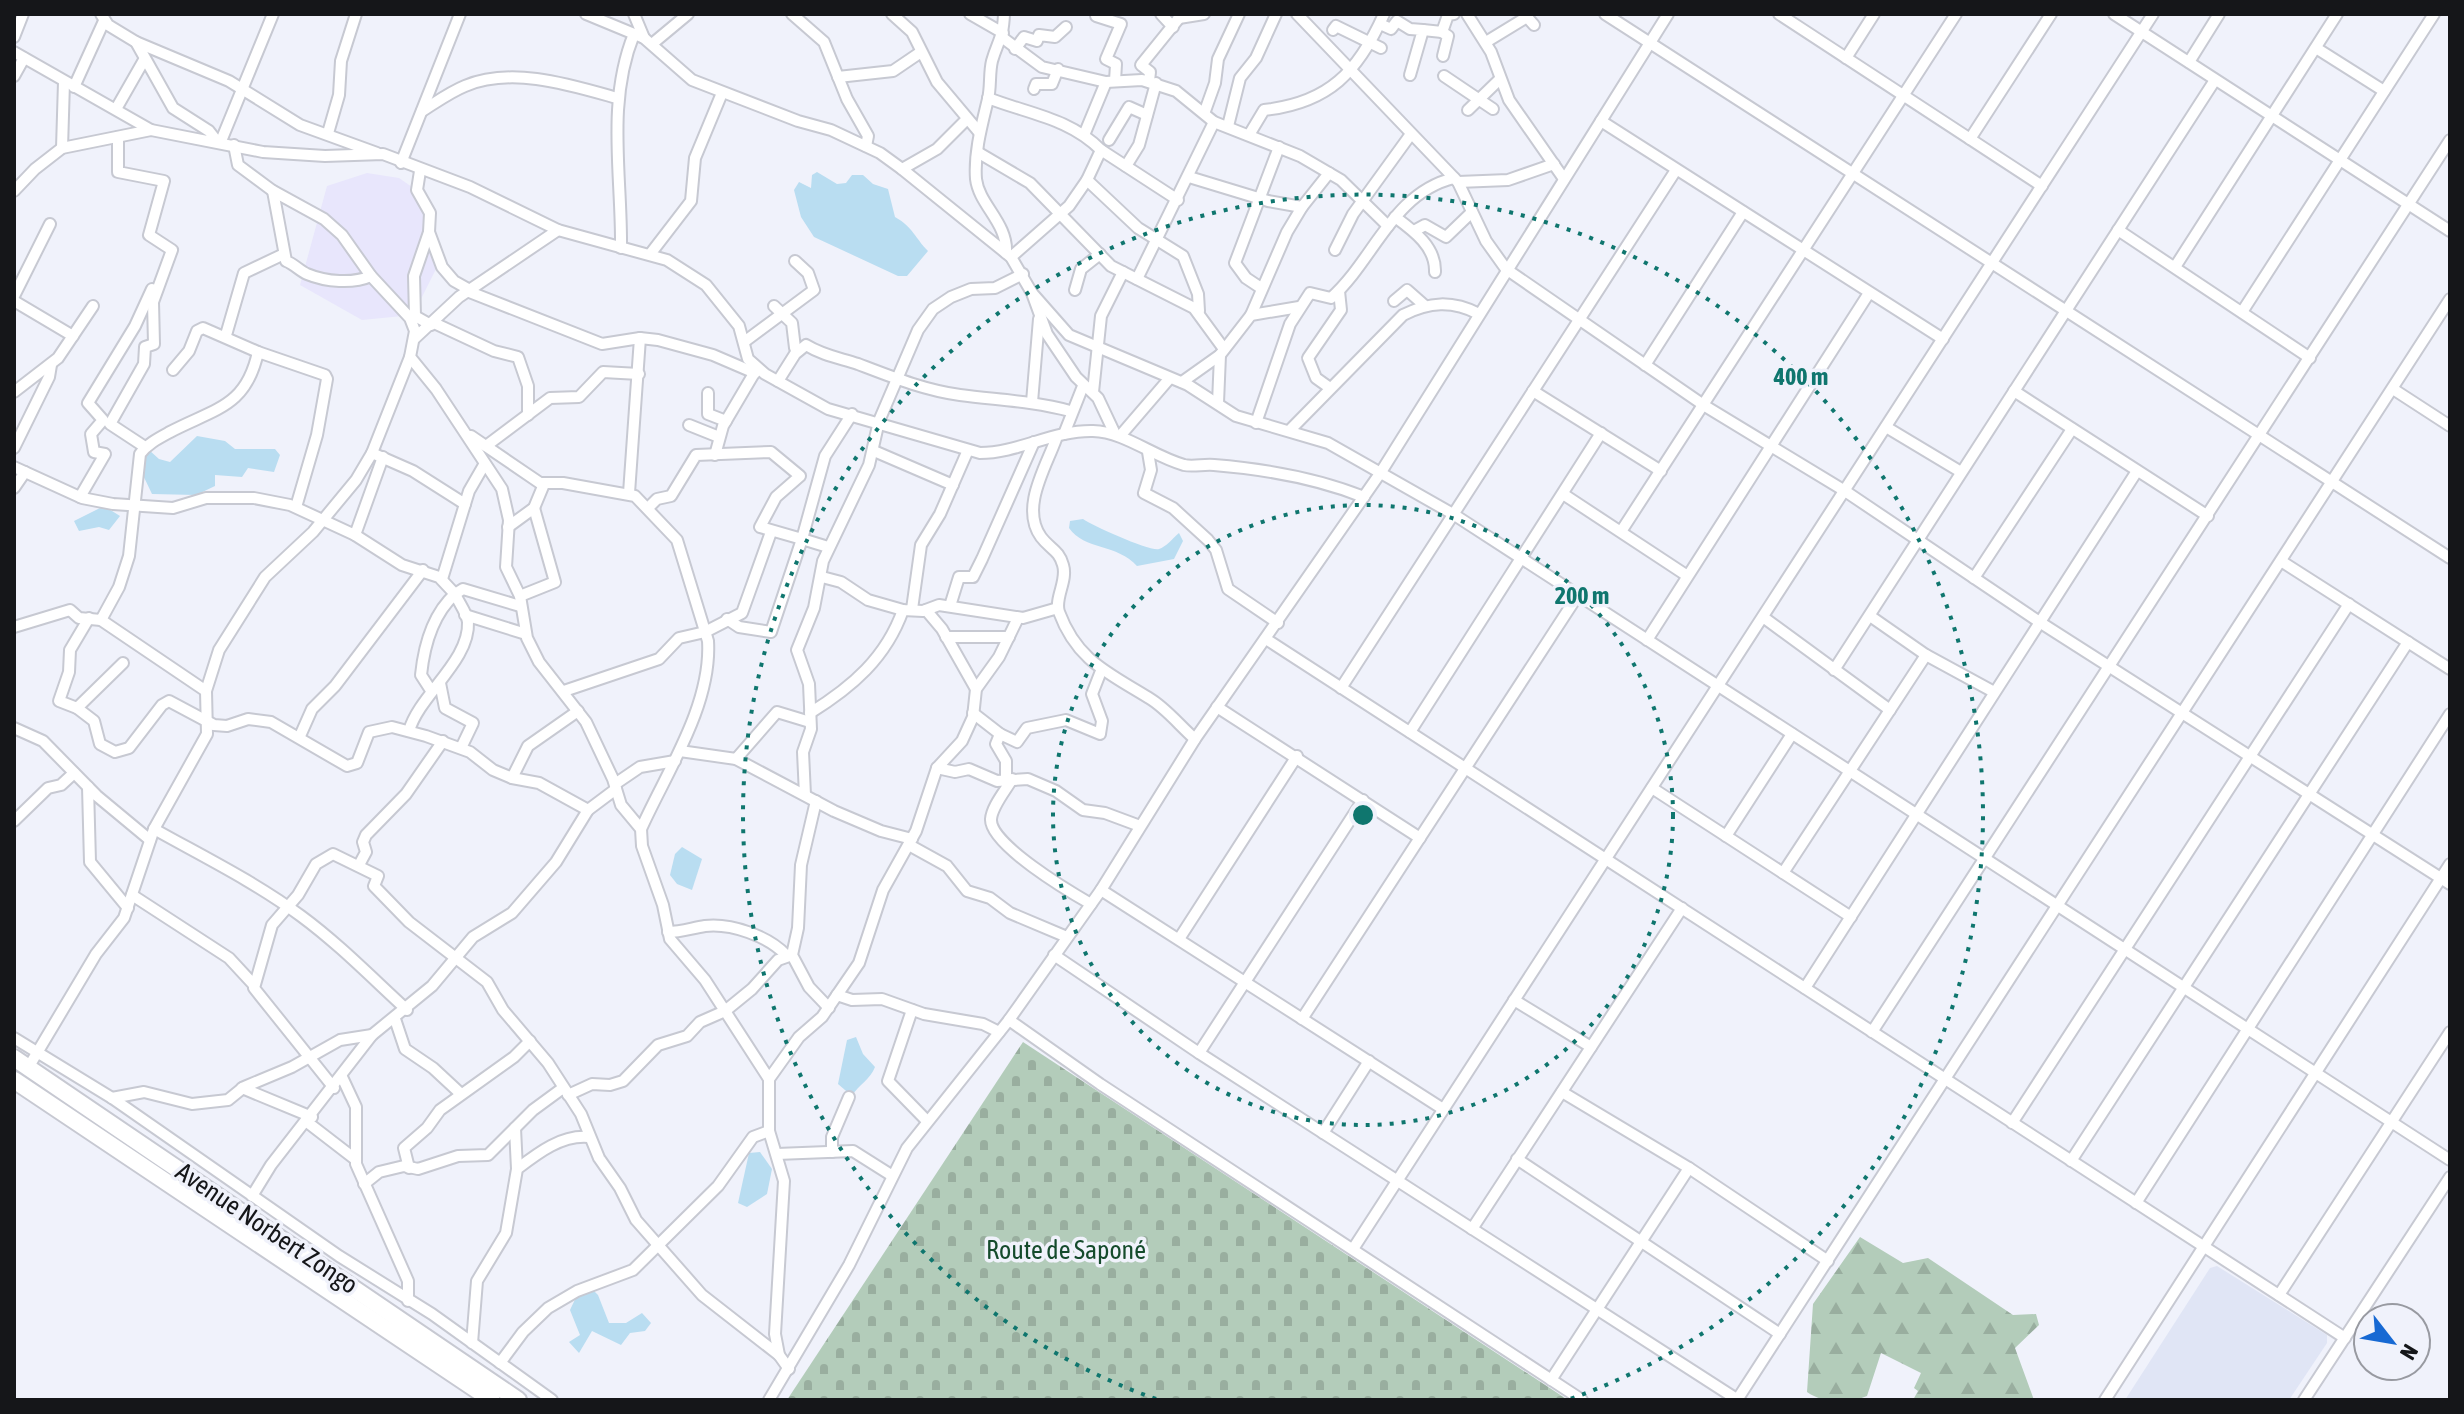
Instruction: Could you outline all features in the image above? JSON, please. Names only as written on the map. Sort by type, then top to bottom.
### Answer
[{"type":"main road","name":"Avenue Norbert Zongo","points":[[21,1063],[518,1400]]},
{"type":"main road","name":"Avenue Norbert Zongo","points":[[14,1080],[269,1254],[492,1400]]},
{"type":"street","points":[[14,37],[23,14]]},
{"type":"street","points":[[218,141],[244,90],[273,14]]},
{"type":"street","points":[[328,133],[339,95],[341,61],[356,14]]},
{"type":"street","points":[[401,163],[460,14]]},
{"type":"street","points":[[586,14],[644,39],[681,73],[722,93],[831,130],[866,146],[902,169],[1009,255],[1023,274],[1039,317],[1061,357],[1083,386],[1093,392],[1117,434],[1148,452],[1186,465],[1213,464],[1314,482],[1364,497]]},
{"type":"street","points":[[634,14],[644,39]]},
{"type":"street","points":[[621,248],[617,98],[620,74],[644,39],[688,14]]},
{"type":"street","points":[[792,14],[824,42],[868,136],[866,146]]},
{"type":"street","points":[[892,14],[912,32],[937,82],[979,132]]},
{"type":"street","points":[[970,14],[1003,36],[1036,65],[1110,82],[1152,82],[1176,91],[1205,111],[1214,122],[1279,147],[1329,173],[1392,222],[1414,231],[1436,259],[1435,272]]},
{"type":"street","points":[[1004,14],[1003,36],[992,60],[988,98],[979,132],[978,187],[997,217],[1009,255]]},
{"type":"street","points":[[1161,14],[1177,20],[1204,14]]},
{"type":"street","points":[[1205,111],[1215,83],[1218,59],[1239,14]]},
{"type":"street","points":[[1228,126],[1240,78],[1256,58],[1276,14]]},
{"type":"street","points":[[1297,14],[1456,180],[1486,241],[1506,269],[1705,406],[1845,491],[2041,623],[2110,664],[2446,881]]},
{"type":"street","points":[[1442,32],[1448,15],[1454,14]]},
{"type":"street","points":[[1467,14],[1486,42],[1509,100],[1564,179]]},
{"type":"street","points":[[1605,14],[1652,41],[2260,436],[2449,555]]},
{"type":"street","points":[[769,1400],[849,1265],[891,1175],[927,1121],[1009,1020],[1101,890],[1195,739],[1381,472],[1668,14]]},
{"type":"street","points":[[1779,14],[2042,186]]},
{"type":"street","points":[[1846,58],[1874,14]]},
{"type":"street","points":[[1622,530],[1956,14]]},
{"type":"street","points":[[1970,139],[2051,14]]},
{"type":"street","points":[[2114,14],[2450,231]]},
{"type":"street","points":[[1353,1249],[2153,14]]},
{"type":"street","points":[[2189,62],[2219,14]]},
{"type":"street","points":[[2175,267],[2337,14]]},
{"type":"street","points":[[2242,312],[2434,14]]},
{"type":"street","points":[[62,148],[69,84],[102,17],[136,42],[244,90],[300,125],[470,187],[558,230],[651,253],[698,277],[734,319],[748,359],[756,371]]},
{"type":"street","points":[[1486,42],[1527,17],[1534,25]]},
{"type":"street","points":[[1084,135],[1116,64],[1106,59],[1121,24],[1093,18]]},
{"type":"street","points":[[1249,135],[1264,110],[1301,104],[1353,69],[1376,46],[1382,19]]},
{"type":"street","points":[[1382,19],[1391,29],[1397,21],[1410,29],[1442,32],[1448,36],[1443,56]]},
{"type":"street","points":[[1126,166],[1139,145],[1152,82],[1150,72],[1141,65],[1177,20]]},
{"type":"street","points":[[1333,30],[1336,26],[1355,32],[1376,46]]},
{"type":"street","points":[[1015,49],[1024,37],[1037,41],[1039,35],[1055,37],[1066,27]]},
{"type":"street","points":[[1410,75],[1423,30]]},
{"type":"street","points":[[136,42],[173,108],[209,131],[218,141]]},
{"type":"street","points":[[2316,48],[2384,91]]},
{"type":"street","points":[[838,77],[893,71],[921,52]]},
{"type":"street","points":[[14,76],[19,55],[151,130]]},
{"type":"street","points":[[116,109],[144,60]]},
{"type":"street","points":[[1034,89],[1036,84],[1052,84],[1058,69]]},
{"type":"street","points":[[1444,76],[1493,109]]},
{"type":"street","points":[[422,111],[464,86],[500,79],[550,80],[617,98]]},
{"type":"street","points":[[1468,110],[1500,79]]},
{"type":"street","points":[[1834,670],[2215,80]]},
{"type":"street","points":[[651,253],[691,201],[695,158],[722,93]]},
{"type":"street","points":[[988,98],[1035,116],[1058,119],[1178,200]]},
{"type":"street","points":[[1109,140],[1129,107],[1147,115]]},
{"type":"street","points":[[902,169],[937,149],[967,119]]},
{"type":"street","points":[[1601,121],[1943,339]]},
{"type":"street","points":[[1137,279],[1214,122]]},
{"type":"street","points":[[14,191],[62,148],[151,130],[263,152],[325,156],[383,154]]},
{"type":"street","points":[[1335,250],[1364,199],[1411,134]]},
{"type":"street","points":[[118,137],[118,172],[164,181],[149,235],[172,248],[151,312],[154,344],[145,347],[144,364],[110,424],[145,447]]},
{"type":"street","points":[[1872,1032],[2450,140]]},
{"type":"street","points":[[234,145],[238,165],[273,191],[334,227],[371,276],[415,321],[432,324],[494,351],[518,357],[528,386],[528,415]]},
{"type":"street","points":[[1261,288],[1246,278],[1235,263],[1279,147]]},
{"type":"street","points":[[1009,255],[1062,212],[1087,180],[1101,150]]},
{"type":"street","points":[[979,153],[1014,171],[1062,212],[1100,254],[1123,272],[1199,311]]},
{"type":"street","points":[[1256,423],[1299,307],[1310,293],[1329,299],[1339,291],[1392,222],[1429,187],[1456,180],[1508,180],[1554,164]]},
{"type":"street","points":[[1341,688],[1676,170]]},
{"type":"street","points":[[355,535],[415,338],[414,276],[429,232],[430,213],[417,190],[420,171]]},
{"type":"street","points":[[1182,382],[1222,352],[1251,315],[1261,288],[1302,207],[1329,173]]},
{"type":"street","points":[[1189,177],[1302,207]]},
{"type":"street","points":[[1087,180],[1138,228],[1185,258],[1198,294],[1199,311],[1222,352],[1218,403]]},
{"type":"street","points":[[273,191],[286,261],[306,274],[331,280],[359,281],[371,276]]},
{"type":"street","points":[[1414,231],[1425,225],[1446,237],[1472,212]]},
{"type":"street","points":[[1645,365],[1743,212]]},
{"type":"street","points":[[50,224],[14,298],[73,336]]},
{"type":"street","points":[[415,338],[468,290],[558,230]]},
{"type":"street","points":[[2118,230],[2310,358]]},
{"type":"street","points":[[429,232],[446,273],[468,290],[602,344],[640,338],[708,353],[778,381],[823,407],[879,421],[968,450],[994,454],[1060,436],[1117,434],[1169,379]]},
{"type":"street","points":[[226,335],[244,273],[284,254]]},
{"type":"street","points":[[1075,290],[1081,269],[1100,254]]},
{"type":"street","points":[[744,342],[778,310],[814,290],[808,273],[795,261]]},
{"type":"street","points":[[80,497],[105,454],[94,452],[91,434],[103,420],[88,403],[164,271]]},
{"type":"street","points":[[1093,392],[1102,310],[1123,272]]},
{"type":"street","points":[[805,795],[803,752],[810,718],[808,676],[797,650],[822,577],[828,547],[874,451],[879,421],[912,339],[938,304],[966,291],[990,289],[1023,274]]},
{"type":"street","points":[[1394,301],[1407,290],[1424,305],[1436,307],[1457,303],[1479,314]]},
{"type":"street","points":[[1330,388],[1316,378],[1308,358],[1341,310],[1339,291]]},
{"type":"street","points":[[1032,293],[1059,328],[1096,348],[1128,357],[1169,379],[1182,382],[1236,416],[1291,429],[1328,443],[1453,514],[2450,1160]]},
{"type":"street","points":[[1647,640],[1869,293]]},
{"type":"street","points":[[1054,955],[1199,1053],[1737,1400],[2450,299]]},
{"type":"street","points":[[1291,429],[1400,317],[1424,305]]},
{"type":"street","points":[[14,448],[51,365],[93,306]]},
{"type":"street","points":[[1251,315],[1299,307]]},
{"type":"street","points":[[778,310],[792,323],[795,348],[799,350]]},
{"type":"street","points":[[1032,402],[1039,317]]},
{"type":"street","points":[[2438,318],[2450,326]]},
{"type":"street","points":[[173,370],[189,351],[197,331],[207,328],[258,352],[325,375],[327,379],[317,435],[296,507]]},
{"type":"street","points":[[629,493],[640,338]]},
{"type":"street","points":[[778,381],[799,350],[806,345],[830,358],[856,363],[897,380],[958,395],[1032,402],[1070,411]]},
{"type":"street","points":[[258,352],[251,380],[242,393],[145,447],[137,465],[136,506],[123,576],[70,650],[69,672],[59,696],[62,703],[77,708],[94,721],[100,744],[115,752],[129,748],[164,703],[173,702],[209,722],[227,726],[242,720],[260,720],[300,736],[347,766],[357,763],[362,742],[372,729],[392,727],[461,748],[512,778],[539,783],[588,810]]},
{"type":"street","points":[[410,357],[467,434],[502,489],[508,527],[506,567],[520,601],[526,634],[539,662],[578,711],[616,786],[624,809],[641,829]]},
{"type":"street","points":[[14,392],[51,365]]},
{"type":"street","points":[[715,455],[726,421],[756,371]]},
{"type":"street","points":[[486,446],[550,398],[577,398],[603,372],[639,374]]},
{"type":"street","points":[[1083,386],[1034,498],[1040,536],[1057,550],[1064,568],[1065,582],[1058,608],[1076,643],[1101,671],[1153,700],[1195,739]]},
{"type":"street","points":[[2393,389],[2450,426]]},
{"type":"street","points":[[1533,391],[1661,471]]},
{"type":"street","points":[[2014,391],[2208,516]]},
{"type":"street","points":[[708,393],[708,414],[726,421]]},
{"type":"street","points":[[727,619],[739,627],[772,631],[825,456],[852,414]]},
{"type":"street","points":[[689,425],[719,437]]},
{"type":"street","points":[[1886,427],[1961,472]]},
{"type":"street","points":[[1974,578],[2072,429]]},
{"type":"street","points":[[1410,732],[1601,433]]},
{"type":"street","points":[[467,434],[526,476],[544,484],[629,493],[648,508],[677,540],[705,632],[708,657],[678,756],[641,829],[642,846],[674,947],[703,976],[769,1079],[769,1131],[784,1181],[775,1334],[779,1355]]},
{"type":"street","points":[[950,606],[959,577],[973,577],[1034,442]]},
{"type":"street","points":[[736,759],[777,712],[810,718],[845,690],[887,647],[908,610],[921,545],[968,450]]},
{"type":"street","points":[[874,451],[953,485]]},
{"type":"street","points":[[648,508],[657,499],[671,496],[695,456],[771,452],[799,472],[800,476],[764,513],[760,527],[828,547]]},
{"type":"street","points":[[1148,452],[1151,470],[1144,493],[1173,508],[1208,540],[1216,550],[1228,589],[1278,623]]},
{"type":"street","points":[[377,455],[465,504]]},
{"type":"street","points":[[21,1063],[37,1051],[128,908],[152,835],[205,740],[209,722],[206,691],[215,657],[265,577],[324,519],[377,455]]},
{"type":"street","points":[[442,579],[473,481],[484,465]]},
{"type":"street","points":[[14,467],[80,497],[136,506],[178,508],[206,498],[254,498],[296,507],[355,535],[402,565],[442,579],[455,594],[465,615],[466,634],[409,731]]},
{"type":"street","points":[[1805,988],[2137,471]]},
{"type":"street","points":[[14,488],[25,472]]},
{"type":"street","points":[[508,527],[534,508],[544,484]]},
{"type":"street","points":[[1563,494],[1686,575]]},
{"type":"street","points":[[461,748],[473,723],[445,708],[436,688],[421,675],[427,641],[444,605],[463,589],[520,601],[555,582],[534,508]]},
{"type":"street","points":[[564,691],[659,659],[679,638],[705,632],[740,615],[746,607],[771,532]]},
{"type":"street","points":[[2281,561],[2450,669]]},
{"type":"street","points":[[300,736],[312,709],[335,686],[423,570]]},
{"type":"street","points":[[822,577],[841,582],[868,600],[908,610],[950,606],[1018,618],[1058,608]]},
{"type":"street","points":[[1302,1019],[1578,595]]},
{"type":"street","points":[[2012,1123],[2349,604]]},
{"type":"street","points":[[14,627],[70,610],[79,618],[95,619],[206,691]]},
{"type":"street","points":[[926,610],[946,637],[976,689]]},
{"type":"street","points":[[465,615],[526,634]]},
{"type":"street","points":[[1870,616],[1926,655],[1994,692]]},
{"type":"street","points":[[1763,617],[1890,710]]},
{"type":"street","points":[[769,1079],[799,1037],[829,1008],[859,963],[883,890],[910,842],[937,768],[962,741],[973,713],[976,689],[1018,618]]},
{"type":"street","points":[[946,637],[1009,637]]},
{"type":"street","points":[[1266,639],[2345,1338]]},
{"type":"street","points":[[2071,1161],[2408,642]]},
{"type":"street","points":[[1783,873],[1926,655]]},
{"type":"street","points":[[77,708],[123,663]]},
{"type":"street","points":[[973,713],[1000,734],[1017,742],[1027,728],[1063,719],[1098,735],[1102,721],[1092,694],[1101,671]]},
{"type":"street","points":[[1217,707],[1420,838]]},
{"type":"street","points":[[512,778],[526,749],[578,711]]},
{"type":"street","points":[[2136,1203],[2450,714]]},
{"type":"street","points":[[14,728],[26,730],[43,741],[88,787],[152,835],[227,867],[288,907],[328,937],[407,1010]]},
{"type":"street","points":[[1000,734],[996,744],[1006,761],[1009,780],[992,814],[994,831],[1014,851],[1091,904]]},
{"type":"street","points":[[1726,836],[1792,734]]},
{"type":"street","points":[[359,865],[366,852],[363,842],[366,835],[406,794],[443,741]]},
{"type":"street","points":[[252,1196],[271,1165],[310,1119],[372,1035],[407,1010],[473,937],[504,919],[528,896],[565,849],[588,810],[640,767],[678,756],[736,759],[816,801],[910,842],[947,866],[967,891],[990,898],[1010,913],[1067,937]]},
{"type":"street","points":[[1179,939],[1297,756]]},
{"type":"street","points":[[937,768],[955,772],[969,769],[994,780],[1044,785],[1083,810],[1105,813],[1140,826]]},
{"type":"street","points":[[14,821],[48,788],[61,785],[74,773]]},
{"type":"street","points":[[88,787],[90,862],[128,908]]},
{"type":"street","points":[[1652,788],[1851,917]]},
{"type":"street","points":[[1199,1053],[1363,800]]},
{"type":"street","points":[[364,1184],[379,1172],[418,1169],[458,1156],[486,1156],[515,1128],[565,1091],[623,1081],[658,1045],[685,1037],[700,1022],[725,1011],[789,955],[799,921],[801,865],[816,801]]},
{"type":"street","points":[[254,985],[267,935],[316,864],[331,854],[378,876],[374,886],[380,894],[454,960],[487,982],[503,1010],[530,1041],[581,1114],[588,1137],[636,1220],[702,1295],[779,1355],[789,1369]]},
{"type":"street","points":[[2105,1400],[2315,1073],[2446,881],[2450,864]]},
{"type":"street","points":[[1101,890],[1443,1109]]},
{"type":"street","points":[[132,895],[229,958],[254,985],[334,1088]]},
{"type":"street","points":[[1472,1229],[1682,908]]},
{"type":"street","points":[[668,932],[707,926],[732,928],[770,942],[789,955],[809,987],[829,1008]]},
{"type":"street","points":[[837,995],[862,1001],[882,999],[912,1010],[978,1022],[999,1032]]},
{"type":"street","points":[[1514,1000],[1591,1047]]},
{"type":"street","points":[[912,1010],[888,1081],[927,1121]]},
{"type":"street","points":[[395,1019],[405,1049],[435,1069],[461,1094]]},
{"type":"street","points":[[1009,1020],[1582,1400]]},
{"type":"street","points":[[2279,1295],[2450,1032]]},
{"type":"street","points":[[112,1098],[144,1092],[204,1104],[230,1100],[242,1088],[345,1038],[372,1035]]},
{"type":"street","points":[[14,1038],[112,1098],[552,1400]]},
{"type":"street","points":[[409,1168],[404,1148],[429,1126],[440,1110],[514,1057],[530,1041]]},
{"type":"street","points":[[1323,1133],[1369,1061]]},
{"type":"street","points":[[342,1077],[356,1107],[355,1159],[408,1281],[408,1301]]},
{"type":"street","points":[[242,1088],[310,1119],[355,1159]]},
{"type":"street","points":[[1562,1092],[1689,1168],[1828,1261]]},
{"type":"street","points":[[832,1152],[832,1137],[849,1097]]},
{"type":"street","points":[[472,1343],[477,1281],[506,1233],[517,1169],[515,1128]]},
{"type":"street","points":[[500,1363],[523,1332],[548,1308],[577,1291],[633,1270],[718,1186],[753,1137],[769,1131]]},
{"type":"street","points":[[517,1169],[544,1149],[578,1136],[588,1137]]},
{"type":"street","points":[[777,1154],[857,1152],[891,1175]]},
{"type":"street","points":[[1517,1159],[1780,1334]]},
{"type":"street","points":[[1551,1380],[1689,1168]]},
{"type":"street","points":[[2304,1400],[2450,1177]]},
{"type":"shaded area","points":[[817,172],[837,184],[846,183],[852,175],[863,175],[873,184],[888,189],[895,217],[910,229],[928,251],[907,276],[898,276],[814,237],[801,217],[794,190],[799,182],[811,188],[812,175]]},
{"type":"shaded area","points":[[367,173],[399,178],[422,194],[428,216],[424,239],[441,249],[436,269],[413,315],[362,320],[300,285],[327,186]]},
{"type":"shaded area","points":[[197,436],[225,441],[235,449],[275,449],[280,455],[274,472],[248,468],[242,477],[215,475],[215,486],[196,495],[152,494],[141,471],[144,452],[149,450],[159,459],[170,462]]},
{"type":"shaded area","points":[[104,506],[120,516],[109,530],[99,527],[79,531],[74,521]]},
{"type":"shaded area","points":[[1083,519],[1154,549],[1164,546],[1179,533],[1183,541],[1174,559],[1137,566],[1120,554],[1075,535],[1069,528],[1070,521]]},
{"type":"shaded area","points":[[682,847],[702,859],[692,890],[677,884],[670,875],[675,854]]},
{"type":"shaded area","points":[[856,1037],[863,1054],[875,1067],[852,1096],[838,1084],[847,1040]]},
{"type":"shaded area","points":[[760,1152],[772,1169],[767,1194],[747,1207],[738,1203],[749,1153]]},
{"type":"shaded area","points":[[2217,1266],[2327,1335],[2327,1343],[2289,1400],[2125,1400],[2210,1268]]},
{"type":"shaded area","points":[[590,1287],[598,1295],[609,1323],[626,1323],[642,1313],[651,1323],[645,1331],[630,1333],[621,1345],[592,1331],[579,1353],[569,1342],[580,1335],[570,1310],[579,1291]]},
{"type":"green space","name":"Route de Saponé","points":[[1023,1042],[1568,1400],[787,1400]]},
{"type":"green space","points":[[1860,1237],[1903,1263],[1928,1258],[2013,1315],[2036,1314],[2039,1325],[2015,1348],[2034,1400],[1913,1400],[1918,1391],[1914,1388],[1921,1373],[1881,1353],[1867,1396],[1836,1401],[1807,1392],[1813,1304]]}]
